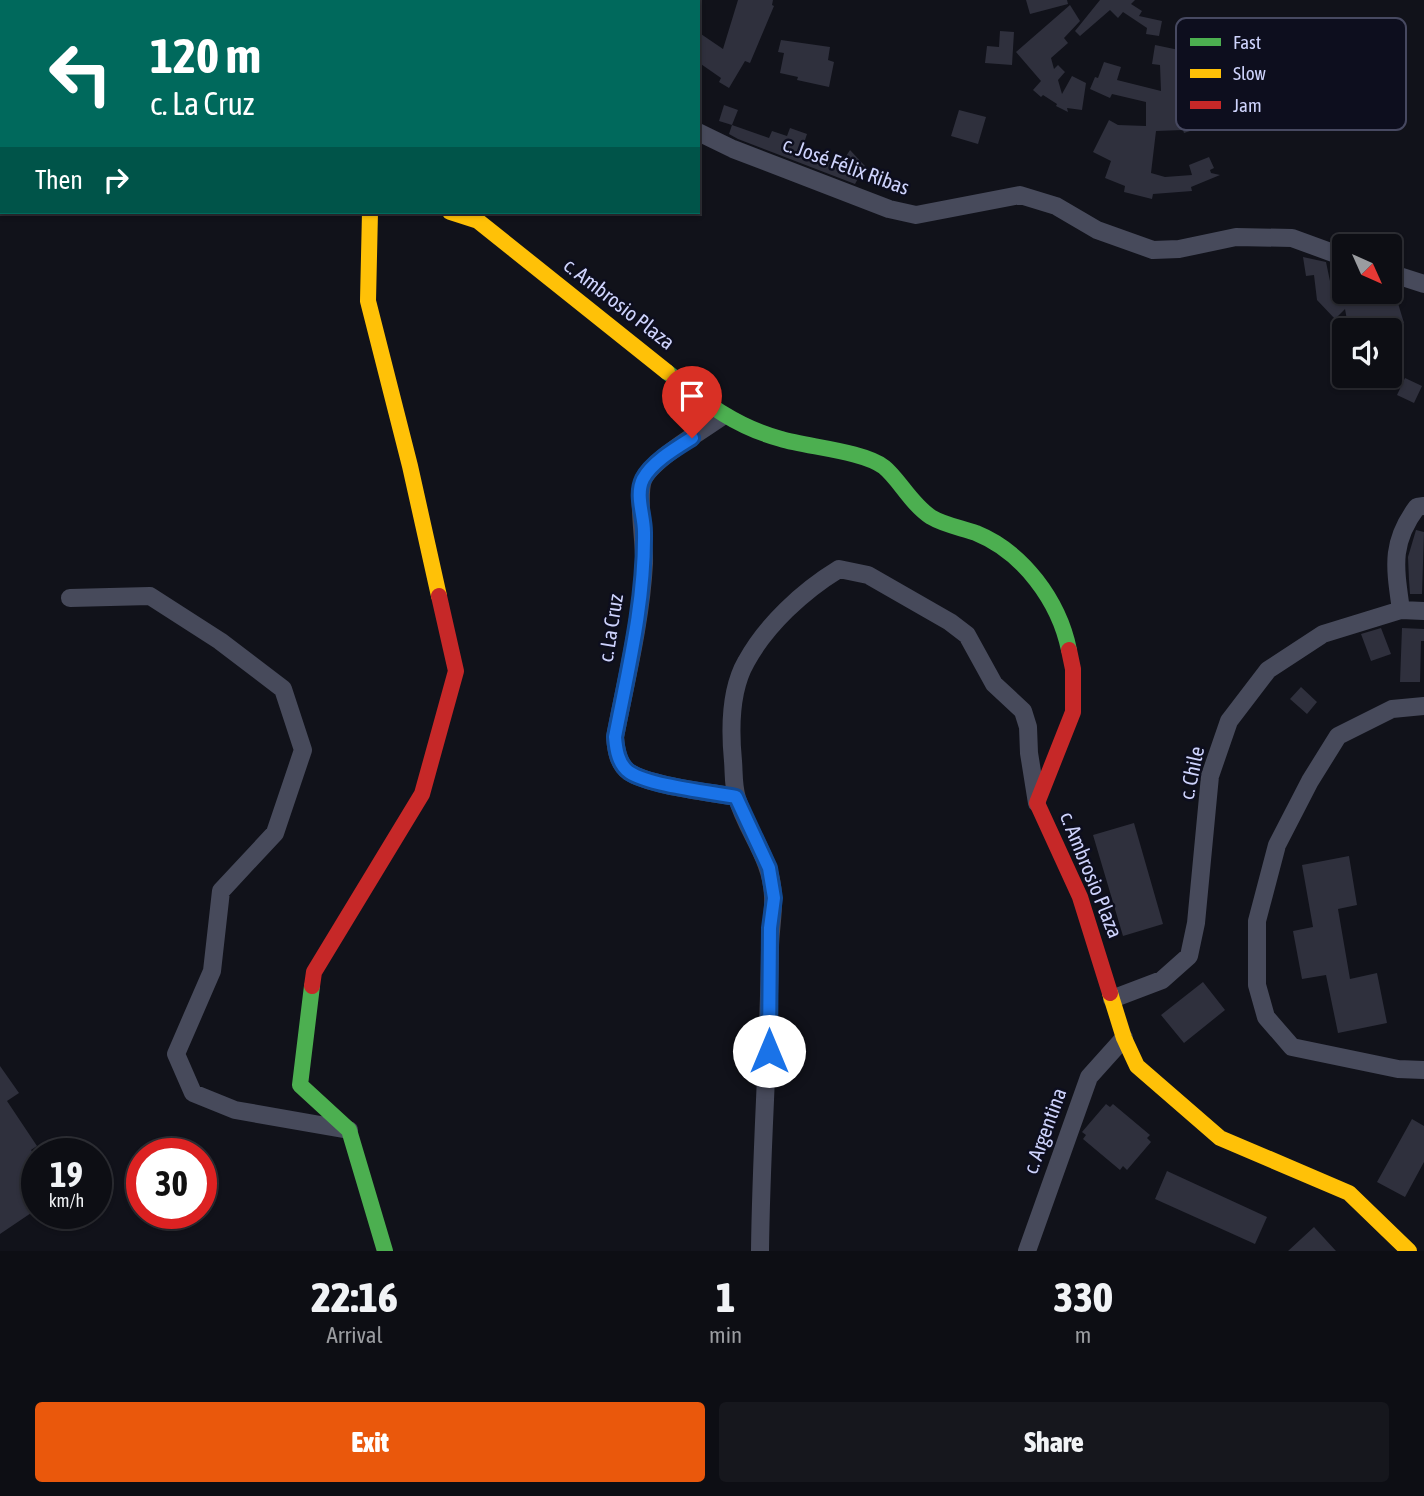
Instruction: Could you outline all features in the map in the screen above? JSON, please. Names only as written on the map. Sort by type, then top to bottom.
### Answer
[{"type":"street","name":"c. José Félix Ribas","points":[[700,133],[733,149],[889,209],[915,215],[1020,195],[1056,206],[1097,230],[1153,250],[1179,249],[1236,237],[1292,239],[1332,253]]},
{"type":"street","points":[[370,214],[368,301],[410,466],[456,671],[422,794],[314,972],[300,1085],[349,1129],[382,1233],[384,1251]]},
{"type":"street","name":"c. Ambrosio Plaza","points":[[456,214],[478,221],[723,415],[779,439],[863,458],[884,467],[905,494],[932,518],[978,534],[1009,550],[1039,584],[1064,625],[1073,669],[1073,712],[1037,803],[1080,897],[1124,1038],[1137,1066],[1220,1138],[1349,1193],[1409,1251]]},
{"type":"street","points":[[1402,276],[1424,284]]},
{"type":"street","name":"c. La Cruz","points":[[723,415],[676,449],[644,478],[640,491],[644,564],[635,632],[615,737],[616,754],[628,771],[659,782],[736,797]]},
{"type":"street","points":[[1401,610],[1396,556],[1402,528],[1417,507],[1424,506]]},
{"type":"street","points":[[760,1251],[762,1150],[769,1051],[770,928],[774,898],[769,868],[736,797],[732,747],[734,698],[745,663],[779,618],[818,582],[839,569],[868,575],[950,622],[967,635],[994,684],[1023,711],[1028,727],[1028,753],[1037,803]]},
{"type":"street","points":[[70,598],[150,596],[220,641],[283,689],[303,750],[275,833],[221,891],[212,971],[176,1054],[193,1093],[235,1110],[349,1129]]},
{"type":"street","name":"c. Chile","points":[[1112,999],[1162,980],[1189,956],[1196,923],[1210,776],[1228,721],[1268,670],[1323,634],[1401,610],[1424,611]]},
{"type":"street","points":[[1424,706],[1392,709],[1338,736],[1310,781],[1277,845],[1257,920],[1257,985],[1266,1017],[1292,1046],[1398,1069],[1424,1070]]},
{"type":"street","name":"c. Argentina","points":[[1027,1251],[1089,1077],[1124,1038]]},
{"type":"building","points":[[738,0],[773,0],[774,6],[750,63],[745,61],[729,88],[719,82],[721,78],[700,63],[700,33],[723,49]]},
{"type":"building","points":[[1026,0],[1067,0],[1068,4],[1030,14]]},
{"type":"building","points":[[1100,0],[1135,0],[1131,4],[1142,11],[1139,16],[1162,21],[1159,36],[1146,34],[1147,28],[1123,12],[1118,18],[1110,10],[1080,36],[1075,31]]},
{"type":"building","points":[[1070,5],[1080,21],[1064,38],[1068,43],[1051,58],[1054,69],[1058,65],[1065,72],[1058,80],[1062,94],[1072,76],[1086,83],[1082,110],[1067,108],[1068,112],[1033,90],[1041,81],[1016,52]]},
{"type":"building","points":[[1000,31],[1014,32],[1012,65],[985,63],[987,46],[999,47]]},
{"type":"building","points":[[781,40],[830,47],[828,60],[834,62],[829,87],[780,73],[784,53],[778,52]]},
{"type":"building","points":[[1155,45],[1176,49],[1176,130],[1183,130],[1156,131],[1151,173],[1165,177],[1192,175],[1189,165],[1209,157],[1214,168],[1210,170],[1211,173],[1220,175],[1191,187],[1192,191],[1153,194],[1152,199],[1124,192],[1125,186],[1105,178],[1111,161],[1093,152],[1109,120],[1118,125],[1146,126],[1146,102],[1112,94],[1110,98],[1090,89],[1104,62],[1121,67],[1117,80],[1161,91],[1160,65],[1152,64]]},
{"type":"building","points":[[724,105],[738,110],[732,125],[719,121]]},
{"type":"building","points":[[959,110],[986,117],[978,144],[951,136]]},
{"type":"building","points":[[732,125],[769,138],[772,131],[787,136],[790,128],[807,134],[802,149],[841,164],[850,150],[865,166],[855,184],[738,139],[729,134]]},
{"type":"building","points":[[1303,257],[1326,262],[1332,285],[1332,304],[1398,304],[1404,323],[1402,318],[1347,318],[1345,309],[1334,318],[1317,300],[1314,275],[1306,276]]},
{"type":"building","points":[[1405,378],[1422,386],[1414,403],[1397,395]]},
{"type":"building","points":[[1416,530],[1424,532],[1422,594],[1410,594],[1408,557]]},
{"type":"building","points":[[1381,628],[1391,654],[1371,661],[1361,634]]},
{"type":"building","points":[[1402,628],[1424,629],[1420,682],[1400,682]]},
{"type":"building","points":[[1301,687],[1317,702],[1307,714],[1290,699]]},
{"type":"building","points":[[1134,823],[1163,924],[1123,936],[1093,835]]},
{"type":"building","points":[[1349,856],[1357,905],[1338,909],[1350,979],[1377,973],[1387,1023],[1338,1033],[1326,975],[1302,979],[1293,931],[1313,927],[1302,865]]},
{"type":"building","points":[[1203,982],[1225,1010],[1184,1043],[1161,1015]]},
{"type":"building","points":[[0,1066],[19,1093],[7,1101],[32,1138],[21,1138],[21,1220],[0,1234]]},
{"type":"building","points":[[1106,1104],[1110,1107],[1113,1104],[1150,1135],[1147,1138],[1151,1142],[1127,1170],[1123,1166],[1120,1170],[1083,1139],[1086,1135],[1082,1132]]},
{"type":"building","points":[[1412,1119],[1424,1126],[1424,1162],[1405,1197],[1377,1182]]},
{"type":"building","points":[[1167,1171],[1267,1217],[1255,1244],[1155,1199]]},
{"type":"building","points":[[1314,1227],[1336,1251],[1288,1251]]},
{"type":"traffic: fast","points":[[667,372],[707,403],[764,434],[849,453],[875,462],[890,472],[917,505],[931,517],[976,533],[1009,552],[1048,596],[1069,650]]},
{"type":"traffic: fast","points":[[312,986],[300,1085],[349,1130],[385,1251]]},
{"type":"traffic: slow","points":[[370,214],[368,301],[410,466],[439,596]]},
{"type":"traffic: slow","points":[[456,214],[478,221],[667,372]]},
{"type":"traffic: slow","points":[[1110,993],[1124,1038],[1137,1066],[1220,1138],[1349,1193],[1409,1251]]},
{"type":"traffic: jam","points":[[312,986],[314,972],[422,794],[456,671],[439,596]]},
{"type":"traffic: jam","points":[[1069,650],[1073,669],[1073,712],[1037,803],[1080,897],[1110,993]]},
{"type":"route","points":[[692,438],[654,467],[644,478],[640,491],[644,564],[635,632],[615,737],[616,754],[628,771],[659,782],[736,797],[769,868],[774,898],[770,928],[769,1051]]}]
